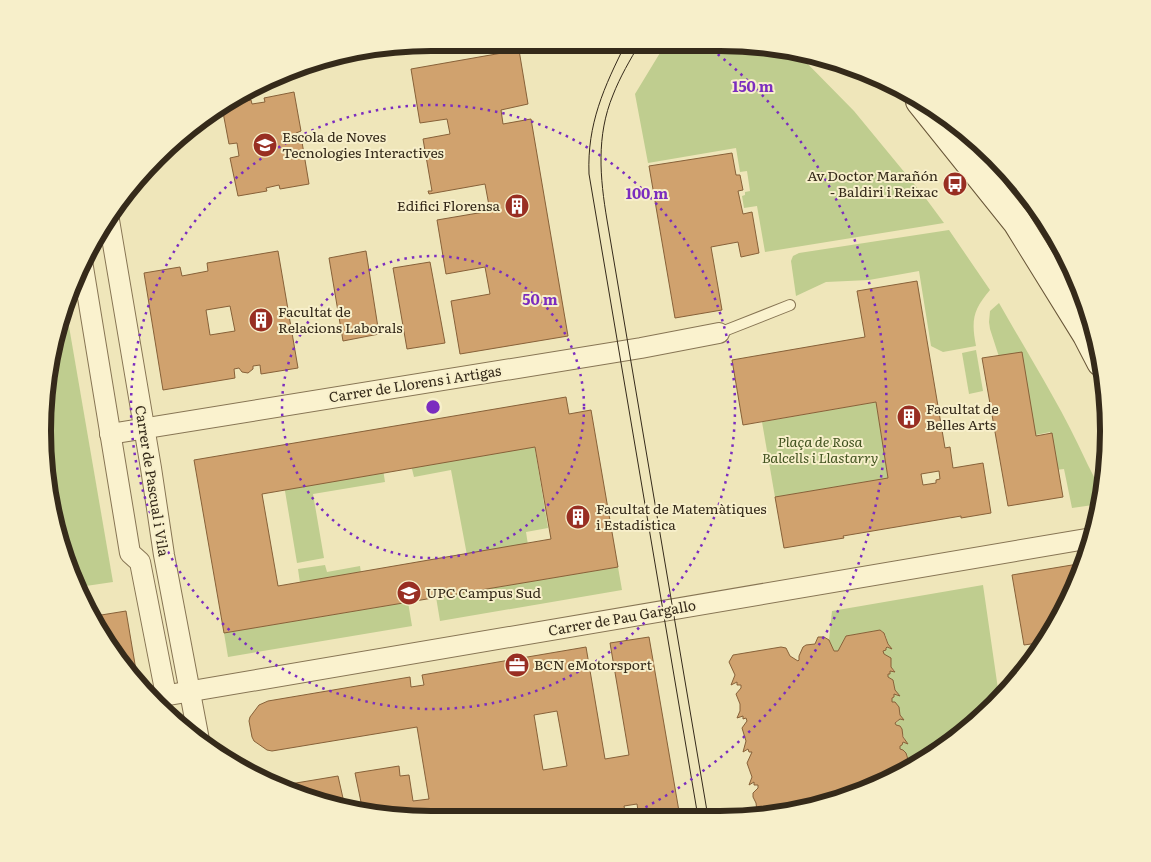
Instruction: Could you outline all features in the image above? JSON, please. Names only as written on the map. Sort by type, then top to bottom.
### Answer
[{"type":"street","points":[[932,115],[1017,222],[1088,337]]},
{"type":"street","name":"Carrer de Pascual i Vila","points":[[110,228],[164,555],[197,730]]},
{"type":"street","name":"Carrer de Pascual i Vila","points":[[84,276],[130,553],[140,562],[159,697]]},
{"type":"street","name":"Carrer de Llorens i Artigas","points":[[110,434],[641,348],[719,333]]},
{"type":"street","name":"Carrer de Pau Gargallo","points":[[159,697],[1084,539]]},
{"type":"street","points":[[140,562],[164,555]]},
{"type":"lane","points":[[719,333],[790,304]]},
{"type":"green space","points":[[661,51],[745,52],[770,54],[805,61],[854,111],[944,223],[765,252],[757,206],[744,208],[742,196],[745,195],[745,192],[750,191],[747,171],[740,172],[736,148],[648,163],[635,94]]},
{"type":"green space","points":[[396,53],[341,62],[381,54]]},
{"type":"green space","points":[[987,160],[1006,181],[1036,220],[1062,265],[1046,240]]},
{"type":"green space","points":[[949,230],[990,290],[980,304],[975,316],[976,346],[943,352],[931,346],[919,271],[869,280],[826,282],[796,296],[791,261],[793,256],[799,253]]},
{"type":"green space","points":[[999,303],[1055,401],[1096,484],[1092,505],[1072,508],[1064,469],[1056,470],[1050,432],[1031,436],[1002,366],[990,329],[990,311]]},
{"type":"green space","points":[[68,320],[113,582],[84,586],[65,533],[52,455],[51,431],[54,381]]},
{"type":"green space","points":[[976,350],[983,391],[969,394],[962,353]]},
{"type":"green space","name":"Plaça de Rosa Balcells i Llastarry","points":[[876,402],[888,478],[775,497],[762,422]]},
{"type":"green space","points":[[534,443],[548,528],[526,532],[528,545],[467,555],[451,470],[414,477],[411,465]]},
{"type":"green space","points":[[383,469],[385,482],[313,494],[324,558],[297,563],[284,485]]},
{"type":"green space","points":[[325,565],[327,572],[360,566],[361,573],[300,583],[298,569]]},
{"type":"green space","points":[[618,567],[622,590],[440,621],[436,597]]},
{"type":"green space","points":[[983,585],[998,690],[970,717],[931,747],[908,761],[906,753],[900,749],[905,740],[900,726],[895,723],[898,722],[900,715],[892,702],[892,698],[894,694],[899,695],[895,690],[893,680],[888,677],[890,671],[895,671],[891,667],[890,658],[883,651],[887,647],[891,649],[886,636],[880,630],[846,636],[838,651],[834,651],[829,640],[832,611]]},
{"type":"green space","points":[[408,602],[412,626],[228,657],[224,633]]},
{"type":"building","name":"Edifici Florensa","points":[[519,51],[528,104],[501,110],[503,124],[531,119],[568,336],[460,354],[451,301],[490,294],[485,267],[446,274],[437,220],[490,211],[485,184],[429,194],[428,191],[432,191],[423,139],[450,134],[447,119],[420,123],[411,69]]},
{"type":"building","points":[[294,92],[301,131],[296,133],[298,143],[302,142],[309,184],[280,189],[279,185],[266,188],[267,191],[238,196],[230,158],[239,156],[237,143],[229,144],[223,113],[241,102],[251,100],[252,104],[265,102],[264,98]]},
{"type":"building","points":[[732,153],[736,175],[740,175],[743,190],[738,191],[743,214],[752,212],[759,253],[741,257],[738,242],[711,247],[722,310],[675,318],[649,166]]},
{"type":"building","name":"Facultat de Relacions Laborals","points":[[278,251],[298,368],[261,374],[260,365],[253,366],[253,369],[248,373],[242,372],[239,368],[234,369],[235,378],[163,390],[144,273],[180,267],[182,276],[208,271],[207,263]],"holes":[[[230,306],[235,331],[210,335],[206,310]]]},
{"type":"building","points":[[366,251],[379,334],[343,341],[329,258]]},
{"type":"building","points":[[430,262],[445,343],[407,349],[393,268]]},
{"type":"building","name":"Facultat de Belles Arts","points":[[917,281],[945,448],[950,447],[953,468],[983,463],[991,513],[961,518],[961,516],[784,548],[775,497],[888,478],[876,402],[743,425],[732,360],[865,337],[857,291]],"holes":[[[939,471],[940,479],[936,480],[936,483],[923,485],[921,474]]]},
{"type":"building","points":[[1022,352],[1036,436],[1052,433],[1063,497],[1008,506],[982,358]]},
{"type":"building","name":"Facultat de Matemàtiques i Estadística","points":[[566,397],[569,414],[591,410],[618,567],[224,633],[194,460]],"holes":[[[535,447],[551,539],[278,586],[262,494]]]},
{"type":"building","points":[[1076,564],[1061,599],[1035,643],[1024,645],[1012,575]]},
{"type":"building","points":[[126,611],[136,669],[115,642],[99,615]]},
{"type":"building","points":[[880,630],[884,633],[892,649],[887,647],[883,651],[884,654],[891,658],[891,667],[895,672],[890,671],[888,677],[893,680],[895,690],[900,696],[894,694],[892,702],[895,702],[899,707],[900,715],[904,720],[900,719],[895,723],[902,729],[903,737],[908,744],[903,742],[900,749],[906,753],[908,761],[888,772],[842,791],[818,798],[757,809],[753,793],[758,788],[758,785],[754,785],[754,782],[749,785],[752,777],[747,763],[752,752],[749,752],[748,749],[743,752],[746,741],[742,728],[747,721],[746,718],[743,719],[743,716],[737,718],[740,704],[736,694],[741,685],[737,685],[737,682],[731,685],[735,675],[729,662],[733,655],[781,647],[786,648],[790,656],[798,661],[803,647],[815,644],[818,637],[824,637],[829,640],[834,651],[838,651],[846,636]]},
{"type":"building","points":[[649,637],[679,811],[638,811],[637,804],[624,806],[625,811],[431,811],[381,808],[361,804],[355,773],[399,766],[400,776],[409,775],[413,801],[429,799],[417,727],[272,751],[267,750],[254,741],[249,721],[259,705],[268,701],[410,677],[411,687],[424,685],[422,675],[586,647],[605,759],[629,755],[610,643]],"holes":[[[557,711],[567,766],[543,770],[534,715]]]},
{"type":"building","points":[[338,776],[343,800],[309,791],[291,784]]},
{"type":"tram line","points":[[622,51],[598,106],[591,139],[589,174],[697,811]]},
{"type":"tram line","points":[[635,51],[619,82],[608,110],[602,141],[601,173],[607,220],[707,811]]},
{"type":"place","name":"Escola de Noves Tecnologies Interactives","points":[[265,145]]},
{"type":"place","name":"Av Doctor Marañón - Baldiri i Reixac","points":[[955,184]]},
{"type":"place","name":"Edifici Florensa","points":[[517,206]]},
{"type":"place","name":"Facultat de Relacions Laborals","points":[[261,320]]},
{"type":"place","name":"Facultat de Belles Arts","points":[[909,417]]},
{"type":"place","name":"Facultat de Matemàtiques i Estadística","points":[[578,517]]},
{"type":"place","name":"UPC Campus Sud","points":[[409,593]]},
{"type":"place","name":"BCN eMotorsport","points":[[517,665]]}]
